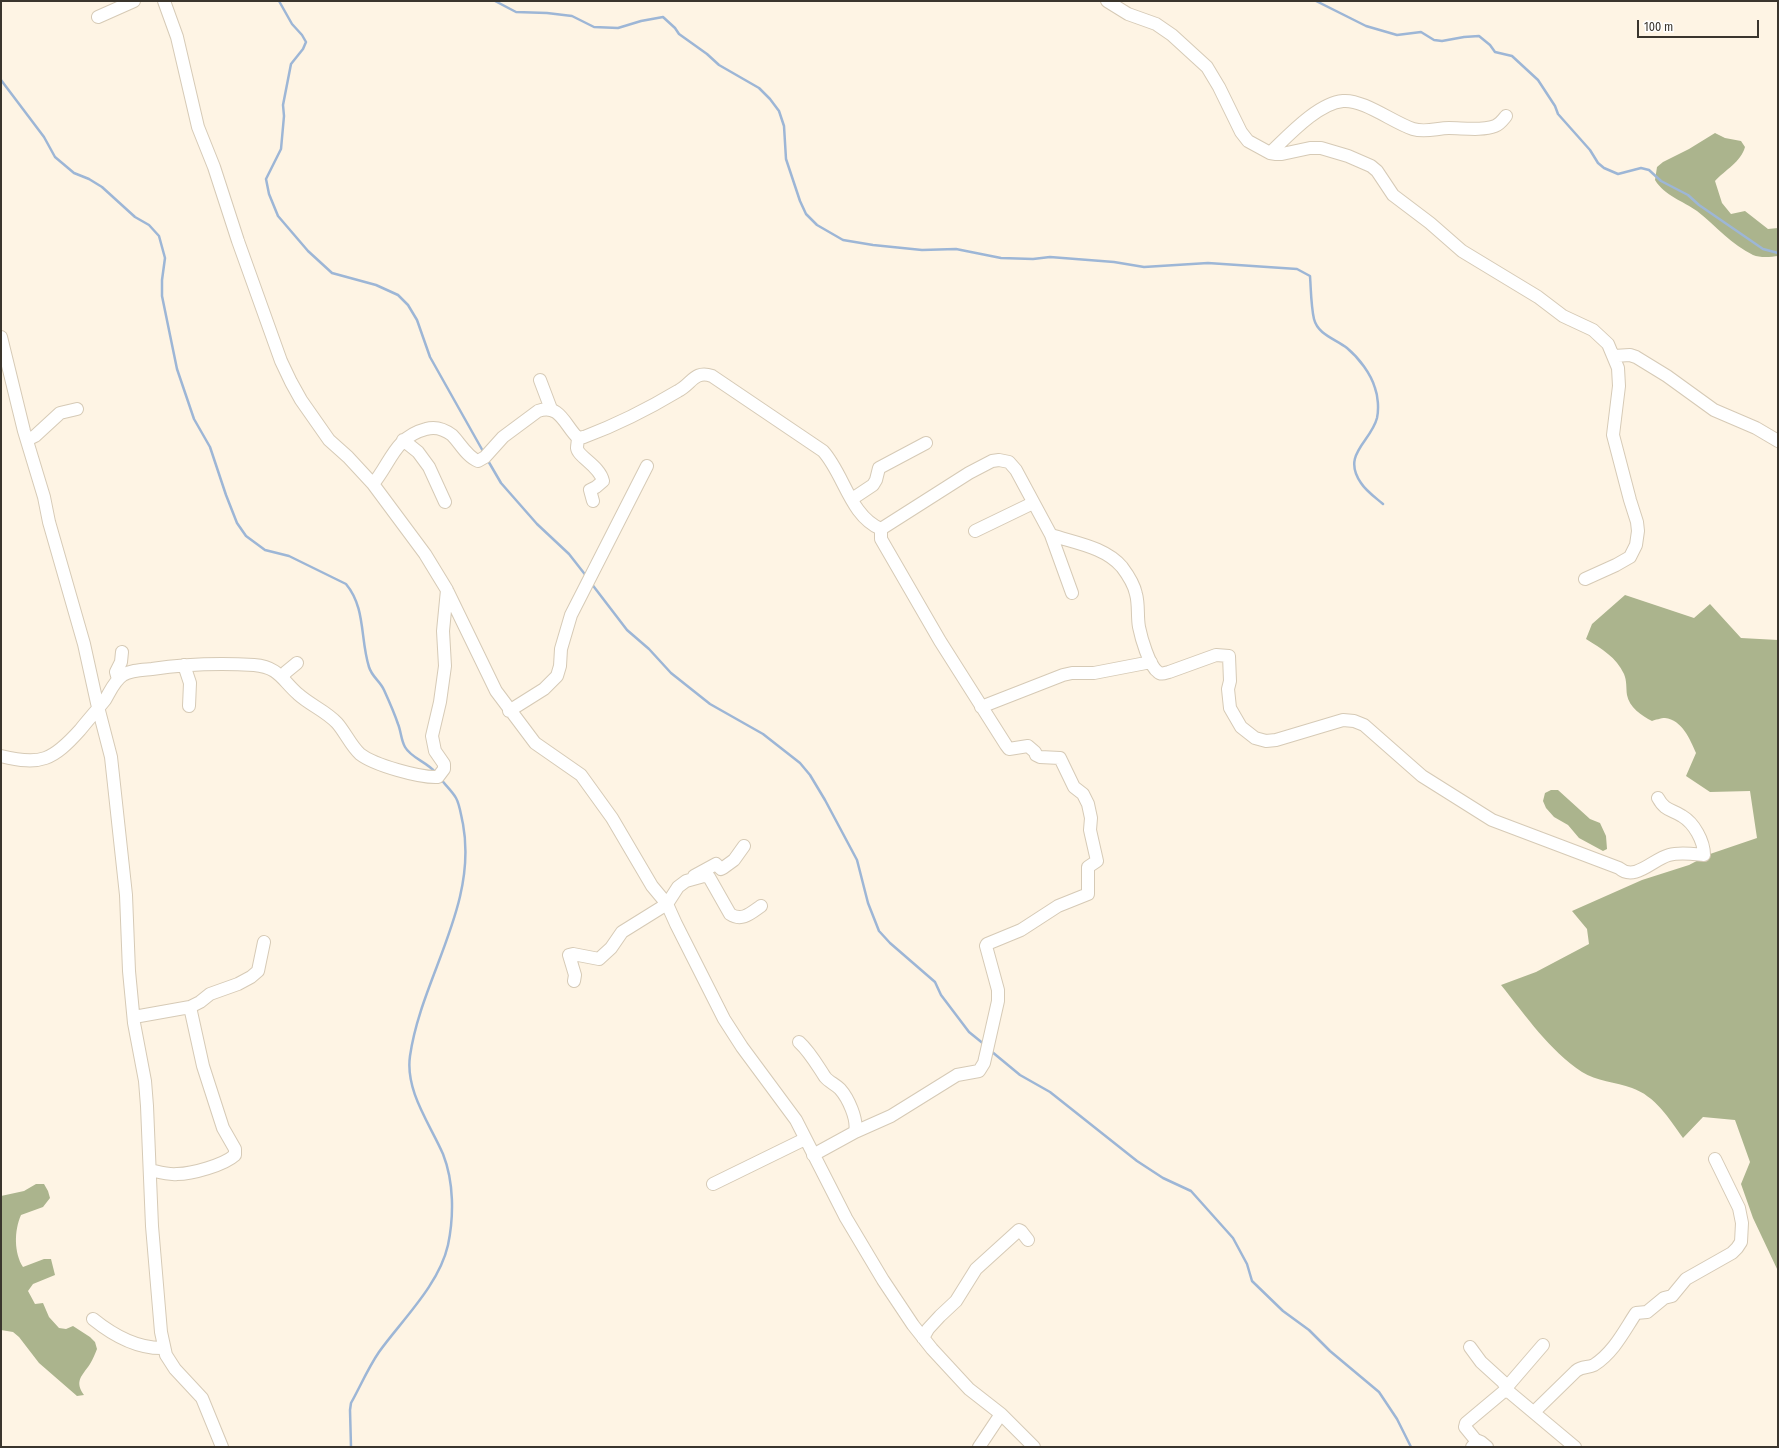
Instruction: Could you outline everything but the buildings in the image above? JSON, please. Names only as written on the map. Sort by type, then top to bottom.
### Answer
[{"type":"street","points":[[98,17],[134,1]]},
{"type":"street","points":[[164,1],[177,37],[198,126],[214,167],[238,241],[281,361],[301,400],[329,440],[373,484],[425,554],[447,590],[496,691],[509,711],[535,743],[571,767],[585,780],[612,818],[652,886],[667,904],[724,1019],[742,1047],[796,1120],[846,1218],[883,1280],[923,1338],[969,1389],[1001,1414],[1034,1447]]},
{"type":"street","points":[[1107,1],[1128,14],[1156,24],[1172,35],[1192,53],[1213,75],[1241,132],[1248,141],[1270,153],[1282,154],[1310,148],[1321,148],[1348,156],[1371,166],[1377,171],[1393,195],[1430,223],[1462,251],[1538,297],[1563,316],[1592,330],[1608,344],[1618,368],[1619,386],[1613,435],[1637,522],[1638,532],[1636,545],[1630,557],[1616,566],[1585,579]]},
{"type":"street","points":[[1270,153],[1307,118],[1335,103],[1344,101],[1360,105],[1404,126],[1420,130],[1488,128],[1500,124],[1506,116]]},
{"type":"street","points":[[1,337],[27,440],[84,644],[111,757],[118,808],[126,895],[129,971],[134,1017],[146,1094],[155,1263],[161,1332],[164,1348],[166,1355],[175,1370],[202,1398],[222,1447]]},
{"type":"street","points":[[1614,356],[1630,355],[1636,357],[1667,376],[1714,410],[1756,428],[1778,441]]},
{"type":"street","points":[[578,438],[596,433],[636,415],[679,391],[695,377],[705,374],[712,376],[823,450],[832,462],[852,499],[871,525],[881,529]]},
{"type":"street","points":[[540,380],[551,408]]},
{"type":"street","points":[[373,484],[383,472],[398,445],[417,431],[432,427],[440,428],[450,434],[470,456],[478,461],[485,457],[503,437],[538,411],[545,408],[551,408],[556,411],[578,438]]},
{"type":"street","points":[[27,440],[35,436],[62,412],[77,409]]},
{"type":"street","points":[[578,438],[577,448],[579,454],[598,470],[603,481],[590,490],[593,501]]},
{"type":"street","points":[[404,440],[418,452],[429,467],[445,502]]},
{"type":"street","points":[[852,499],[873,485],[879,468],[926,443]]},
{"type":"street","points":[[881,529],[969,473],[992,461],[999,460],[1009,462],[1016,470],[1051,535],[1072,593]]},
{"type":"street","points":[[509,711],[544,689],[557,676],[571,615],[647,466]]},
{"type":"street","points":[[975,530],[1033,502]]},
{"type":"street","points":[[813,1155],[855,1132],[891,1116],[951,1078],[963,1073],[979,1071],[984,1063],[998,1001],[998,990],[986,946],[987,944],[1021,930],[1058,906],[1088,894],[1087,869],[1089,865],[1097,861],[1090,830],[1091,818],[1088,804],[1082,794],[1074,787],[1060,758],[1040,757],[1036,755],[1035,752],[1028,746],[1009,749],[981,707],[881,539],[881,529]]},
{"type":"street","points":[[1051,535],[1084,545],[1105,554],[1122,567],[1128,575],[1136,593],[1139,627],[1143,642],[1151,662],[1157,672],[1162,674],[1216,654],[1229,656],[1230,681],[1228,689],[1230,708],[1241,727],[1255,738],[1266,741],[1276,740],[1342,720],[1354,721],[1364,725],[1422,776],[1492,820],[1619,868],[1624,873],[1636,872],[1669,855],[1704,855],[1704,846],[1701,837],[1684,816],[1662,806],[1658,798]]},
{"type":"street","points":[[1,756],[29,761],[42,760],[55,755],[67,745],[99,708],[118,679],[130,672],[184,665],[256,666],[272,670],[283,678],[298,695],[325,713],[336,723],[360,754],[370,760],[410,774],[427,778],[438,777],[444,769],[444,764],[434,751],[432,736],[440,702],[445,666],[443,631],[447,590]]},
{"type":"street","points":[[118,679],[116,672],[121,662],[122,652]]},
{"type":"street","points":[[981,707],[1063,675],[1072,673],[1094,673],[1151,662]]},
{"type":"street","points":[[283,678],[286,672],[297,663]]},
{"type":"street","points":[[184,665],[190,683],[189,706]]},
{"type":"street","points":[[574,981],[569,955],[573,954],[598,959],[611,948],[622,932],[667,904],[678,887],[714,865],[717,865],[721,869],[723,868],[734,860],[744,846]]},
{"type":"street","points":[[686,881],[704,876],[709,877],[730,914],[734,917],[738,918],[745,916],[761,906]]},
{"type":"street","points":[[134,1017],[190,1007],[200,1002],[210,994],[238,984],[256,974],[260,966],[264,942]]},
{"type":"street","points":[[150,1170],[167,1174],[178,1174],[216,1165],[235,1155],[235,1148],[223,1128],[203,1066],[190,1007]]},
{"type":"street","points":[[799,1042],[806,1049],[829,1082],[840,1089],[846,1098],[856,1124],[855,1132]]},
{"type":"street","points":[[713,1184],[805,1140]]},
{"type":"street","points":[[1534,1412],[1576,1370],[1581,1367],[1594,1364],[1612,1348],[1626,1330],[1636,1313],[1647,1312],[1664,1298],[1672,1296],[1686,1279],[1737,1248],[1742,1234],[1742,1223],[1739,1208],[1715,1159]]},
{"type":"street","points":[[923,1338],[928,1329],[956,1301],[976,1269],[1019,1230],[1022,1231],[1028,1240]]},
{"type":"street","points":[[93,1319],[116,1335],[138,1346],[164,1348]]},
{"type":"street","points":[[1487,1447],[1481,1442],[1474,1444],[1465,1427],[1466,1423],[1507,1389],[1543,1345]]},
{"type":"street","points":[[1470,1348],[1481,1362],[1503,1382],[1507,1389],[1575,1447]]},
{"type":"street","points":[[980,1447],[1001,1414]]},
{"type":"green space","points":[[1715,133],[1725,138],[1741,141],[1745,147],[1740,157],[1715,181],[1722,203],[1731,214],[1745,211],[1768,229],[1778,228],[1778,256],[1759,257],[1745,251],[1731,241],[1692,207],[1674,198],[1659,186],[1655,180],[1657,167],[1663,162],[1689,149]]},
{"type":"green space","points":[[1625,595],[1694,618],[1710,604],[1741,638],[1778,640],[1778,1271],[1753,1218],[1741,1184],[1750,1162],[1735,1120],[1703,1117],[1683,1138],[1661,1108],[1648,1096],[1632,1088],[1588,1075],[1570,1063],[1538,1032],[1501,985],[1536,972],[1589,944],[1587,929],[1572,911],[1642,880],[1689,865],[1710,854],[1757,838],[1750,791],[1710,792],[1686,776],[1696,753],[1685,731],[1676,722],[1665,718],[1652,721],[1636,711],[1628,699],[1626,679],[1621,668],[1613,658],[1586,639],[1592,624]]},
{"type":"green space","points":[[1551,790],[1558,790],[1590,819],[1600,823],[1606,836],[1607,849],[1603,851],[1579,838],[1568,825],[1554,817],[1546,808],[1543,801],[1545,793]]},
{"type":"green space","points":[[36,1184],[44,1184],[50,1198],[43,1207],[21,1215],[16,1235],[18,1255],[23,1267],[44,1259],[51,1259],[55,1275],[33,1284],[28,1291],[35,1304],[43,1303],[49,1317],[59,1328],[66,1329],[73,1326],[95,1342],[97,1349],[79,1382],[84,1395],[77,1396],[39,1363],[19,1337],[13,1332],[1,1330],[1,1196],[24,1191]]},
{"type":"waterway","points":[[279,1],[292,24],[306,42],[303,49],[291,64],[283,105],[284,116],[281,149],[266,179],[269,194],[278,216],[308,251],[332,273],[376,285],[398,295],[408,305],[417,320],[430,357],[484,453]]},
{"type":"waterway","points":[[495,1],[516,12],[547,13],[572,16],[594,27],[618,28],[641,21],[663,17],[679,34],[707,54],[719,65],[759,88],[770,99],[779,111],[784,126],[786,159],[806,214],[817,225],[843,240],[922,250],[956,249],[1001,258],[1033,259],[1050,257],[1114,262],[1144,267],[1208,263],[1297,269],[1310,276],[1312,309],[1316,324],[1323,333],[1343,345],[1356,356],[1368,372],[1375,388],[1378,403],[1377,418],[1374,426],[1359,449],[1354,464],[1356,473],[1363,486],[1383,504]]},
{"type":"waterway","points":[[1316,1],[1366,26],[1397,35],[1421,32],[1434,40],[1442,41],[1479,36],[1490,45],[1495,52],[1512,56],[1538,80],[1555,106],[1558,114],[1590,150],[1598,163],[1604,168],[1618,174],[1641,168],[1649,170],[1661,181],[1688,195],[1699,205],[1763,249],[1778,253]]},
{"type":"waterway","points":[[1,80],[44,137],[55,157],[74,173],[89,179],[102,187],[135,217],[149,225],[159,236],[165,258],[162,280],[162,296],[177,369],[194,419],[210,447],[237,523],[246,536],[265,550],[289,556],[346,584],[357,603],[360,613],[369,667],[388,698],[404,744],[411,754],[428,765],[435,772]]},
{"type":"waterway","points":[[487,459],[501,483],[537,524],[569,554],[587,577]]},
{"type":"waterway","points":[[591,583],[627,630],[649,649],[671,673],[710,704],[763,734],[800,763],[810,775],[825,800],[857,860],[868,903],[879,931],[890,943],[935,982],[941,995],[969,1032],[985,1045]]},
{"type":"waterway","points":[[351,1447],[351,1403],[379,1352],[419,1302],[437,1274],[448,1245],[450,1234],[452,1199],[447,1165],[420,1107],[411,1082],[409,1069],[416,1027],[456,913],[463,884],[465,854],[463,824],[456,798],[441,779]]},
{"type":"waterway","points":[[991,1051],[1020,1075],[1050,1092],[1137,1161],[1163,1178],[1191,1191],[1233,1238],[1247,1264],[1252,1281],[1283,1311],[1309,1330],[1330,1351],[1379,1392],[1397,1419],[1411,1447]]}]
